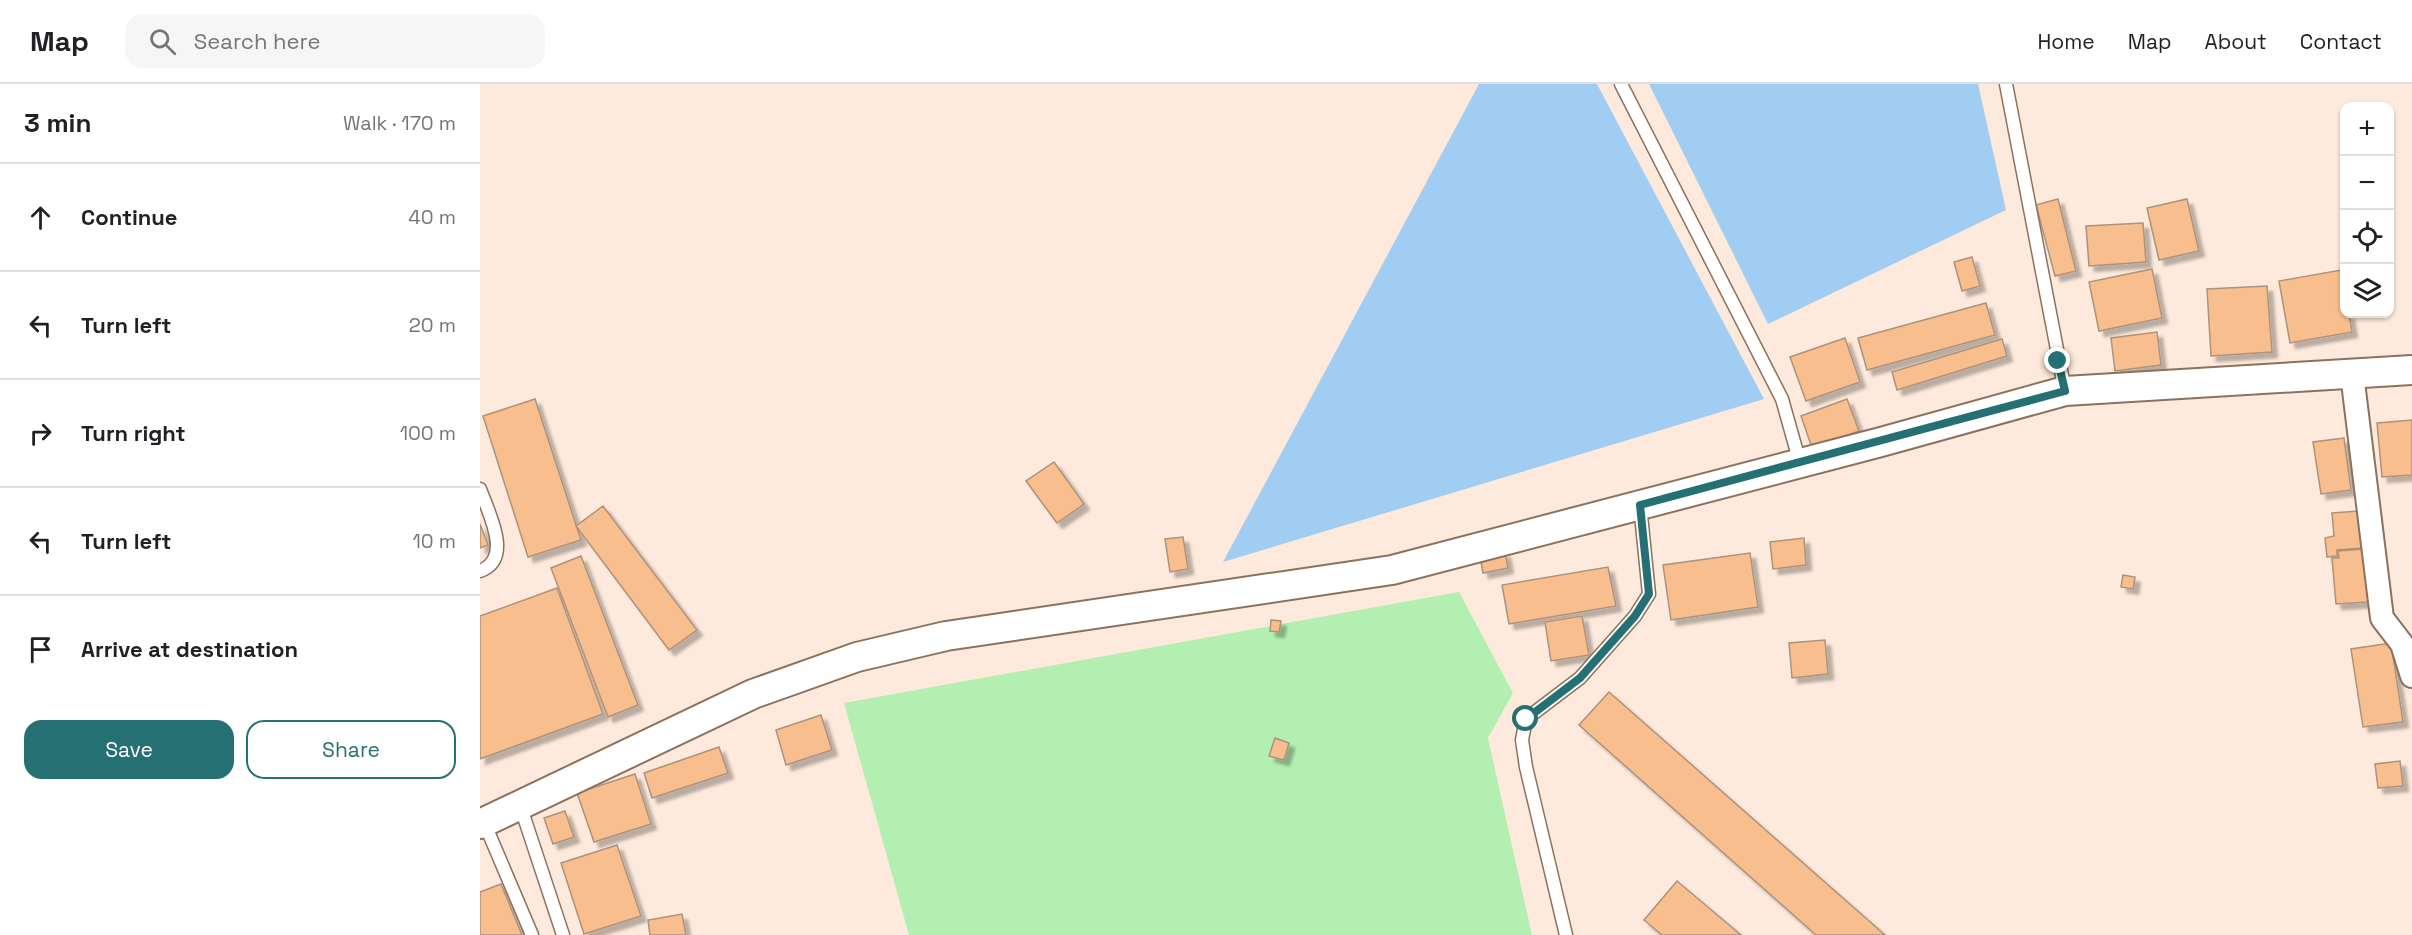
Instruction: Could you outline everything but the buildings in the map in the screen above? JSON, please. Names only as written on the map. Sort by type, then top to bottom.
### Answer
[{"type":"street","points":[[482,823],[753,694],[857,657],[946,636],[1392,570],[2065,391],[2412,370]]},
{"type":"street","points":[[2352,374],[2382,618],[2402,644],[2412,676]]},
{"type":"lane","points":[[1621,84],[1782,399],[1800,463]]},
{"type":"lane","points":[[2006,84],[2065,391]]},
{"type":"lane","points":[[480,489],[498,544],[496,558],[489,568],[480,571]]},
{"type":"lane","points":[[1566,935],[1526,767],[1522,740],[1526,719],[1580,678],[1635,616],[1649,594],[1640,505]]},
{"type":"lane","points":[[520,805],[563,935]]},
{"type":"lane","points":[[482,823],[532,935]]},
{"type":"green space","points":[[1459,592],[1513,693],[1488,738],[1532,935],[909,935],[844,703]]},
{"type":"water","points":[[1479,84],[1597,84],[1764,399],[1223,562]]},
{"type":"water","points":[[1649,84],[1978,84],[2006,210],[1768,324]]},
{"type":"route","points":[[1526,719],[1580,678],[1612,644],[1635,616],[1649,594],[1640,505],[2065,391],[2058,361]]}]
